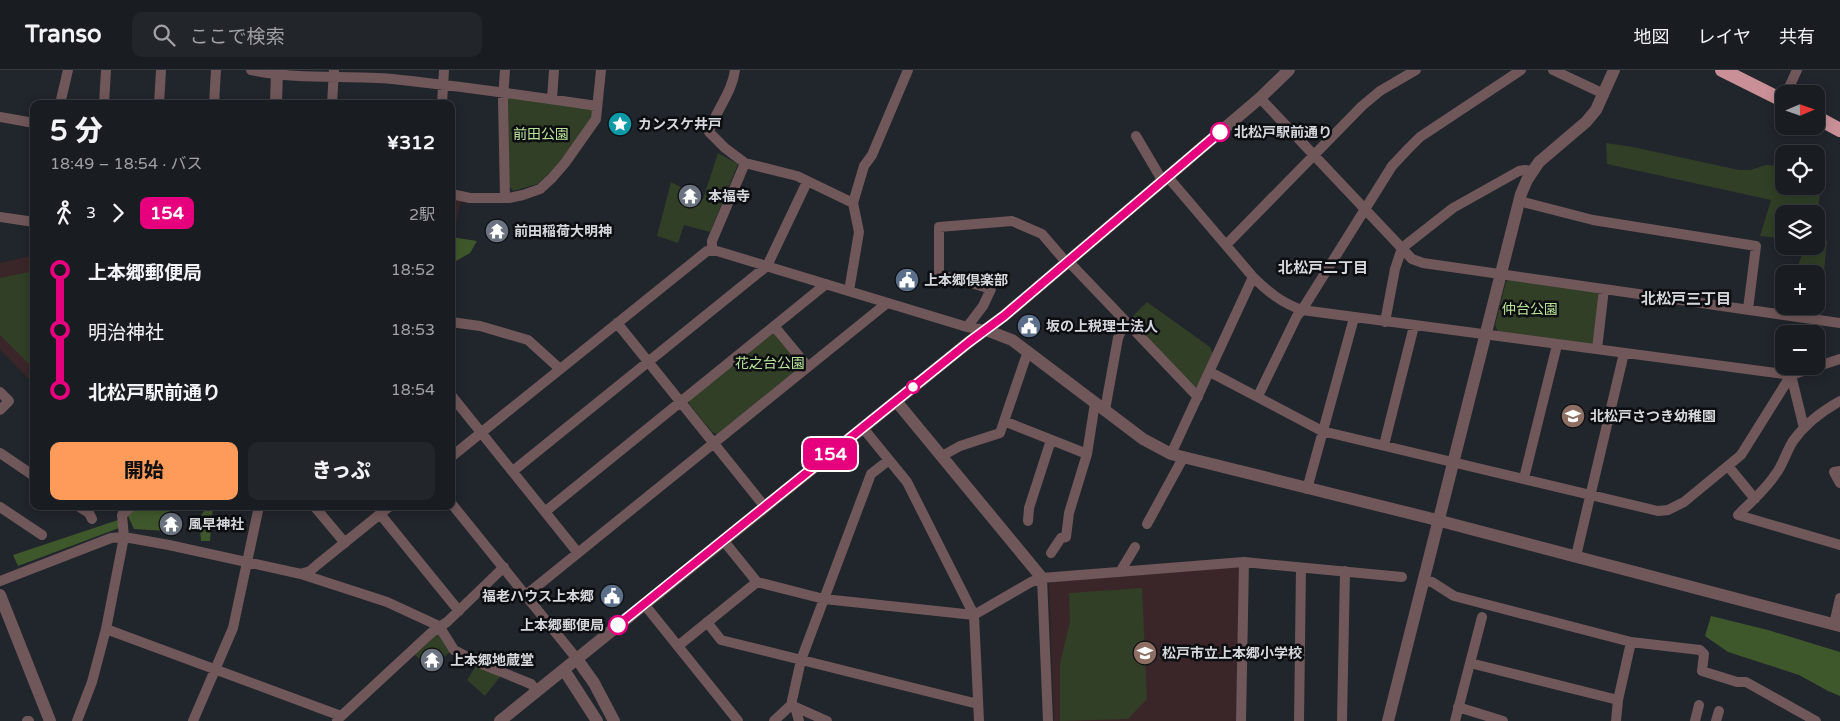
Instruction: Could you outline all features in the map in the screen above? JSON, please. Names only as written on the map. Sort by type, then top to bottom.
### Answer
[{"type":"highway","points":[[1722,70],[1775,95]]},
{"type":"highway","points":[[1825,122],[1840,130]]},
{"type":"street","points":[[61,100],[68,70]]},
{"type":"street","points":[[104,100],[106,70]]},
{"type":"street","points":[[159,100],[161,70]]},
{"type":"street","points":[[214,100],[216,70]]},
{"type":"street","points":[[252,70],[277,73],[390,74],[443,85],[597,106]]},
{"type":"street","points":[[442,100],[444,70]]},
{"type":"street","points":[[505,70],[503,92],[505,198]]},
{"type":"street","points":[[552,99],[554,70]]},
{"type":"street","points":[[455,195],[470,198],[505,198],[523,195],[540,189],[565,163],[596,119],[601,70]]},
{"type":"street","points":[[735,70],[728,95],[717,112],[709,132],[744,163],[797,176],[853,203]]},
{"type":"street","points":[[849,291],[859,232],[853,203],[864,166],[872,154],[908,70]]},
{"type":"street","points":[[500,721],[969,342],[1004,316],[1260,98],[1289,70]]},
{"type":"street","points":[[1258,396],[1297,316],[1392,166],[1420,137],[1521,70]]},
{"type":"street","points":[[1553,70],[1604,94]]},
{"type":"street","points":[[1388,721],[1519,201],[1532,171],[1550,152],[1586,122],[1596,110],[1614,70]]},
{"type":"street","points":[[1790,85],[1797,70]]},
{"type":"street","points":[[1226,245],[1362,106],[1380,91],[1412,71]]},
{"type":"street","points":[[276,100],[277,73]]},
{"type":"street","points":[[332,100],[334,74]]},
{"type":"street","points":[[1260,98],[1412,259],[1423,263],[1840,323]]},
{"type":"street","points":[[0,117],[30,122]]},
{"type":"street","points":[[1136,136],[1164,178],[1253,277],[1280,300],[1302,310],[1775,373]]},
{"type":"street","points":[[712,250],[712,241],[744,163]]},
{"type":"street","points":[[1385,322],[1395,269],[1402,248],[1453,208],[1519,171],[1532,171]]},
{"type":"street","points":[[513,471],[767,266],[807,182]]},
{"type":"street","points":[[1519,201],[1593,220],[1756,246],[1748,309]]},
{"type":"street","points":[[0,217],[30,219]]},
{"type":"street","points":[[967,327],[983,306],[991,289],[958,279],[939,276],[939,228],[1012,221],[1042,234],[1198,396]]},
{"type":"street","points":[[455,454],[706,251],[712,250],[967,327],[986,330],[1012,340],[1143,440],[1177,456],[1576,556],[1837,625],[1840,598]]},
{"type":"street","points":[[1148,524],[1177,456],[1198,396],[1253,277]]},
{"type":"street","points":[[546,511],[826,284]]},
{"type":"street","points":[[1597,349],[1604,289]]},
{"type":"street","points":[[526,595],[887,303]]},
{"type":"street","points":[[1307,489],[1354,318]]},
{"type":"street","points":[[1051,553],[1061,538],[1066,536],[1070,513],[1118,338],[1125,321]]},
{"type":"street","points":[[455,323],[480,326],[528,340],[560,369]]},
{"type":"street","points":[[617,323],[713,444],[766,507]]},
{"type":"street","points":[[774,326],[808,367]]},
{"type":"street","points":[[1384,445],[1414,326]]},
{"type":"street","points":[[1524,478],[1557,345]]},
{"type":"street","points":[[942,456],[960,446],[1000,433],[1028,352]]},
{"type":"street","points":[[1576,556],[1624,353]]},
{"type":"street","points":[[1825,364],[1840,359]]},
{"type":"street","points":[[1210,372],[1322,431],[1658,510],[1668,510],[1684,502],[1740,456],[1791,375]]},
{"type":"street","points":[[1791,375],[1804,428]]},
{"type":"street","points":[[0,392],[9,401],[0,410]]},
{"type":"street","points":[[455,401],[546,511],[578,553]]},
{"type":"street","points":[[896,401],[1042,578],[1048,721]]},
{"type":"street","points":[[1840,401],[1816,417],[1804,428],[1794,440],[1776,475],[1738,515],[1840,545]]},
{"type":"street","points":[[1004,421],[1087,454]]},
{"type":"street","points":[[863,428],[907,482],[974,615],[979,721]]},
{"type":"street","points":[[1028,521],[1029,508],[1051,440]]},
{"type":"street","points":[[0,453],[30,473]]},
{"type":"street","points":[[799,721],[794,706],[802,660],[871,474],[889,460]]},
{"type":"street","points":[[1728,466],[1755,499]]},
{"type":"street","points":[[1840,471],[1834,472],[1840,483]]},
{"type":"street","points":[[0,507],[42,535]]},
{"type":"street","points":[[455,508],[577,659],[594,683],[611,720]]},
{"type":"street","points":[[84,510],[89,513],[92,519]]},
{"type":"street","points":[[77,721],[92,682],[106,629],[124,537],[122,515],[128,510]]},
{"type":"street","points":[[193,721],[233,628],[257,510]]},
{"type":"street","points":[[317,510],[345,543]]},
{"type":"street","points":[[301,574],[310,571],[385,510]]},
{"type":"street","points":[[380,514],[459,611]]},
{"type":"street","points":[[0,581],[111,538],[124,537],[169,545],[301,574],[387,602],[440,626],[454,650],[477,662],[532,684],[537,691]]},
{"type":"street","points":[[723,540],[756,582],[824,599],[974,615],[1031,582],[1042,578],[1244,562],[1402,577]]},
{"type":"street","points":[[1120,572],[1135,547]]},
{"type":"street","points":[[1241,721],[1244,562]]},
{"type":"street","points":[[106,629],[339,719],[440,626],[459,611],[504,567]]},
{"type":"street","points":[[1299,721],[1301,568]]},
{"type":"street","points":[[1342,721],[1345,571]]},
{"type":"street","points":[[1424,581],[1432,582],[1454,596],[1631,642],[1700,650],[1704,654],[1702,671],[1737,682],[1746,682],[1816,721]]},
{"type":"street","points":[[678,646],[756,582]]},
{"type":"street","points":[[0,595],[16,631],[50,721]]},
{"type":"street","points":[[644,604],[738,721]]},
{"type":"street","points":[[1455,721],[1482,617]]},
{"type":"street","points":[[707,622],[721,640],[978,704]]},
{"type":"street","points":[[1616,721],[1618,700],[1631,642]]},
{"type":"street","points":[[1470,662],[1618,700]]},
{"type":"street","points":[[564,670],[597,721]]},
{"type":"street","points":[[1695,721],[1699,705]]},
{"type":"street","points":[[774,721],[794,706]]},
{"type":"street","points":[[794,706],[827,721]]},
{"type":"street","points":[[1458,707],[1503,721]]},
{"type":"shaded area","points":[[455,199],[461,201],[455,228]]},
{"type":"shaded area","points":[[30,256],[30,380],[0,350],[0,263]]},
{"type":"shaded area","name":"松戸市立上本郷小学校","points":[[1236,567],[1240,569],[1236,721],[1054,721],[1049,584],[1052,582]]},
{"type":"green space","name":"前田公園","points":[[508,96],[592,109],[593,115],[557,167],[537,184],[513,191],[509,186]]},
{"type":"green space","points":[[1606,143],[1739,170],[1750,170],[1766,165],[1775,166],[1775,195],[1820,195],[1819,205],[1775,205],[1775,238],[1760,236],[1771,200],[1607,164]]},
{"type":"green space","points":[[718,153],[738,164],[710,232],[684,225],[678,243],[657,236],[671,182],[703,199]]},
{"type":"green space","points":[[455,238],[477,241],[470,253],[455,262]]},
{"type":"green space","points":[[1825,241],[1827,241],[1825,265],[1798,265],[1802,255],[1825,255]]},
{"type":"green space","points":[[30,272],[30,365],[0,335],[0,278]]},
{"type":"green space","name":"仲台公園","points":[[1509,279],[1598,291],[1600,295],[1595,340],[1592,344],[1498,332],[1495,325],[1506,282]]},
{"type":"green space","points":[[1147,302],[1210,347],[1214,356],[1200,386],[1194,387],[1129,320]]},
{"type":"green space","name":"花之台公園","points":[[772,332],[777,332],[800,360],[800,367],[717,434],[712,432],[689,404],[690,399]]},
{"type":"green space","points":[[135,510],[170,510],[166,531],[134,529],[128,516]]},
{"type":"green space","points":[[205,510],[213,510],[210,541],[201,541],[199,519]]},
{"type":"green space","points":[[118,520],[119,528],[18,566],[13,555]]},
{"type":"green space","points":[[1142,588],[1147,699],[1128,719],[1060,721],[1060,663],[1070,622],[1069,593]]},
{"type":"green space","points":[[1711,616],[1768,630],[1840,652],[1840,696],[1799,675],[1728,652],[1705,636]]},
{"type":"green space","points":[[435,634],[441,635],[451,651],[430,669],[414,654]]},
{"type":"green space","points":[[476,666],[503,673],[485,696],[467,680]]},
{"type":"water","points":[[610,117],[617,117],[618,121],[627,120],[627,124],[624,128],[613,127],[610,125]]},
{"type":"bus line","name":"154","points":[[618,625],[969,342],[1004,316],[1220,132]]},
{"type":"place","name":"カンスケ井戸","points":[[620,124]]},
{"type":"place","name":"北松戸駅前通り","points":[[1220,132]]},
{"type":"place","name":"本福寺","points":[[690,196]]},
{"type":"place","name":"前田稲荷大明神","points":[[497,231]]},
{"type":"place","name":"上本郷倶楽部","points":[[907,280]]},
{"type":"place","name":"坂の上税理士法人","points":[[1029,326]]},
{"type":"place","name":"北松戸さつき幼稚園","points":[[1573,416]]},
{"type":"place","name":"風早神社","points":[[171,524]]},
{"type":"place","name":"福老ハウス上本郷","points":[[612,596]]},
{"type":"place","name":"上本郷郵便局","points":[[618,625]]},
{"type":"place","name":"松戸市立上本郷小学校","points":[[1145,653]]},
{"type":"place","name":"上本郷地蔵堂","points":[[432,660]]},
{"type":"district","name":"北松戸二丁目","points":[[1323,268]]},
{"type":"district","name":"北松戸三丁目","points":[[1686,299]]}]
